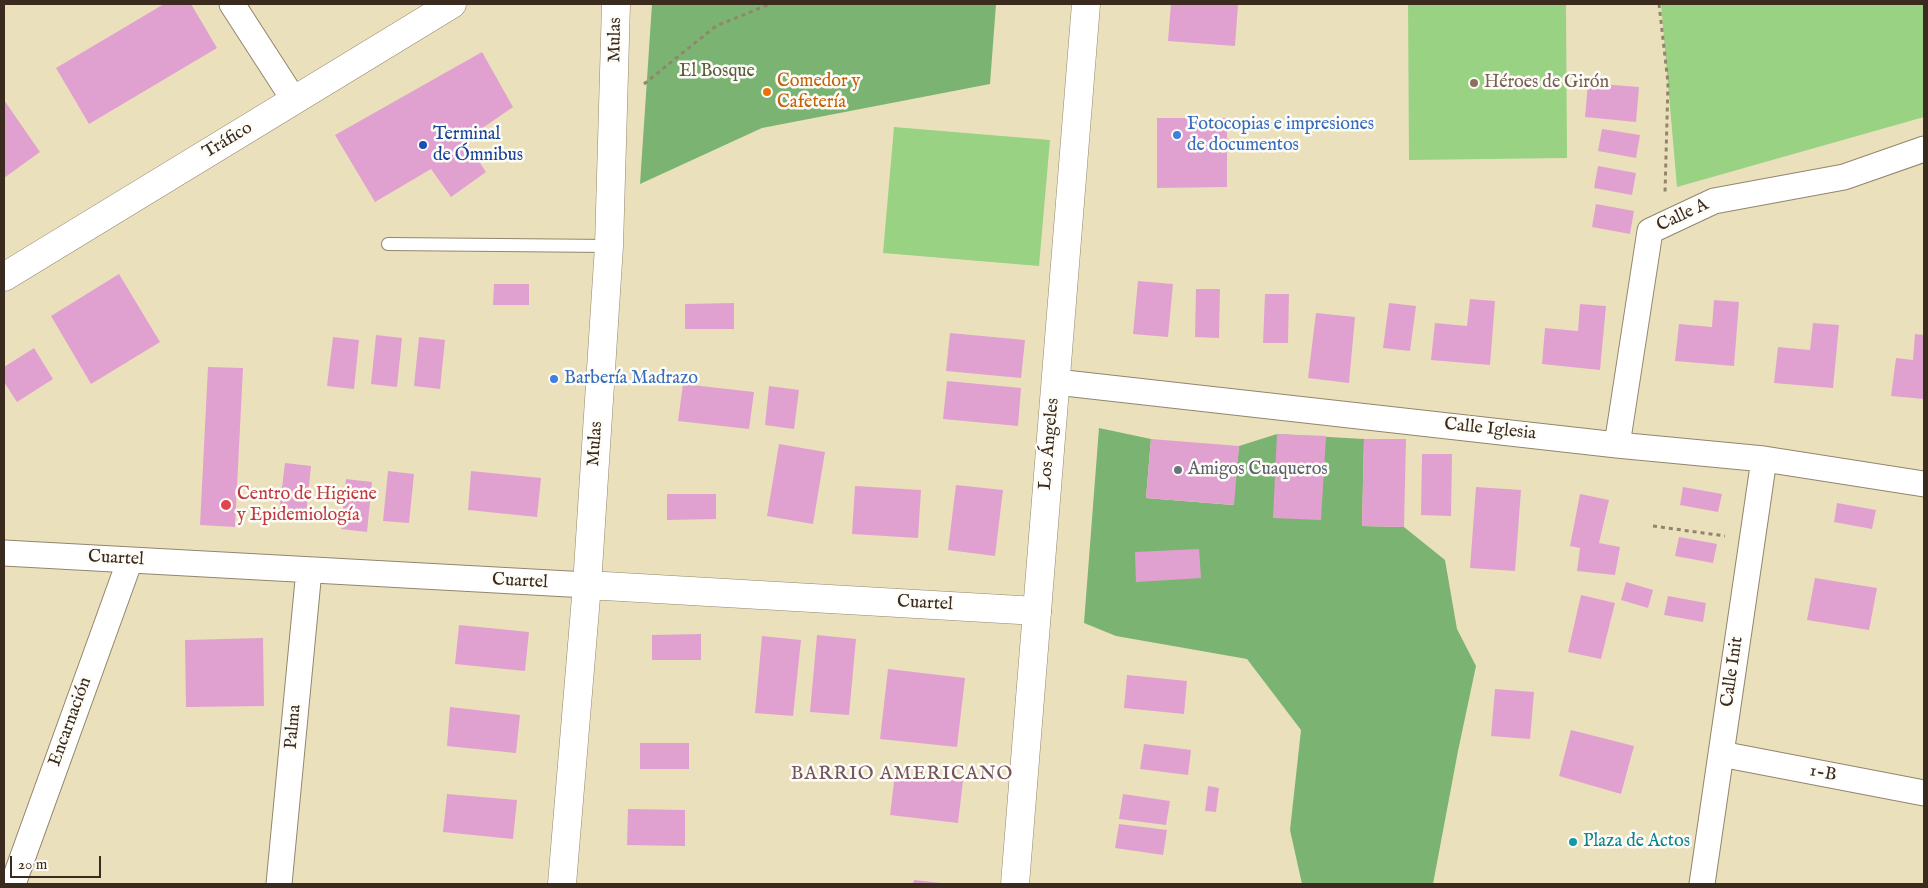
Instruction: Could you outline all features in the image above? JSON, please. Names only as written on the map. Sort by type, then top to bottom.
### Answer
[{"type":"street","points":[[232,4],[294,100]]},
{"type":"street","name":"Tráfico","points":[[4,277],[452,4]]},
{"type":"street","name":"Mulas","points":[[562,884],[586,585],[609,246],[616,4]]},
{"type":"street","name":"Los Ángeles","points":[[1016,884],[1036,611],[1086,4]]},
{"type":"street","name":"Calle A","points":[[1617,444],[1650,231],[1714,201],[1844,177],[1924,149]]},
{"type":"street","name":"Calle Iglesia","points":[[1056,382],[1764,459],[1924,484]]},
{"type":"street","name":"Calle Init","points":[[1702,884],[1764,459]]},
{"type":"street","name":"Cuartel","points":[[4,553],[1036,611]]},
{"type":"street","name":"Encarnación","points":[[13,884],[130,560]]},
{"type":"street","name":"Palma","points":[[279,884],[309,570]]},
{"type":"street","name":"1-B","points":[[1721,754],[1924,794]]},
{"type":"lane","points":[[388,244],[609,246]]},
{"type":"path","points":[[614,108],[716,26],[770,4]]},
{"type":"path","points":[[1659,4],[1668,84],[1665,224]]},
{"type":"path","points":[[1653,526],[1752,539]]},
{"type":"green space","name":"El Bosque","points":[[652,4],[996,4],[990,84],[762,128],[640,184]]},
{"type":"green space","name":"Héroes de Girón","points":[[1408,4],[1566,4],[1567,158],[1409,160]]},
{"type":"green space","points":[[1661,4],[1924,4],[1924,117],[1677,187]]},
{"type":"green space","points":[[894,127],[1050,140],[1039,266],[883,253]]},
{"type":"green space","points":[[1099,428],[1151,439],[1146,498],[1233,505],[1239,446],[1277,434],[1364,439],[1362,526],[1404,527],[1445,560],[1457,629],[1476,666],[1433,884],[1302,884],[1290,830],[1301,730],[1247,659],[1116,636],[1084,623]]},
{"type":"building","points":[[164,4],[191,4],[217,48],[89,124],[56,68]]},
{"type":"building","points":[[1171,4],[1238,4],[1235,46],[1168,41]]},
{"type":"building","points":[[482,52],[513,107],[465,140],[486,172],[451,197],[431,169],[375,202],[335,135]]},
{"type":"building","points":[[1588,83],[1639,87],[1636,122],[1585,117]]},
{"type":"building","points":[[4,100],[40,152],[4,178]]},
{"type":"building","points":[[1157,118],[1227,118],[1227,187],[1157,188]]},
{"type":"building","points":[[1602,129],[1640,135],[1636,158],[1598,151]]},
{"type":"building","points":[[1598,166],[1636,173],[1632,195],[1594,188]]},
{"type":"building","points":[[1596,204],[1634,211],[1630,234],[1592,227]]},
{"type":"building","points":[[119,274],[160,342],[91,384],[51,316]]},
{"type":"building","points":[[1138,281],[1173,284],[1168,337],[1133,334]]},
{"type":"building","points":[[494,284],[529,284],[529,305],[493,305]]},
{"type":"building","points":[[1196,289],[1220,289],[1219,338],[1195,337]]},
{"type":"building","points":[[1265,294],[1289,294],[1288,343],[1263,343]]},
{"type":"building","points":[[1470,299],[1495,301],[1490,365],[1431,360],[1435,323],[1467,326]]},
{"type":"building","points":[[1714,300],[1739,302],[1734,366],[1675,361],[1679,324],[1712,327]]},
{"type":"building","points":[[734,303],[734,329],[685,329],[685,304]]},
{"type":"building","points":[[1389,303],[1416,306],[1410,351],[1383,348]]},
{"type":"building","points":[[1580,304],[1606,306],[1600,370],[1542,364],[1545,328],[1578,331]]},
{"type":"building","points":[[1316,313],[1355,317],[1349,383],[1308,378]]},
{"type":"building","points":[[1813,323],[1839,325],[1833,388],[1774,383],[1778,347],[1810,350]]},
{"type":"building","points":[[950,333],[1025,340],[1021,378],[946,371]]},
{"type":"building","points":[[1915,334],[1924,335],[1924,399],[1891,396],[1896,358],[1913,360]]},
{"type":"building","points":[[376,335],[402,338],[397,387],[371,384]]},
{"type":"building","points":[[333,337],[359,340],[354,389],[327,386]]},
{"type":"building","points":[[419,337],[445,340],[440,389],[414,386]]},
{"type":"building","points":[[34,348],[53,379],[17,402],[4,382],[4,367]]},
{"type":"building","points":[[208,367],[243,368],[235,527],[200,525]]},
{"type":"building","points":[[947,381],[1021,388],[1018,426],[943,419]]},
{"type":"building","points":[[683,384],[754,392],[749,429],[678,421]]},
{"type":"building","points":[[769,386],[799,390],[794,429],[765,425]]},
{"type":"building","points":[[1277,434],[1326,436],[1321,520],[1273,518]]},
{"type":"building","points":[[1151,439],[1239,446],[1234,505],[1146,498]]},
{"type":"building","points":[[1364,439],[1406,439],[1404,527],[1362,526]]},
{"type":"building","points":[[779,444],[825,452],[813,524],[767,516]]},
{"type":"building","points":[[1422,454],[1452,454],[1451,516],[1421,515]]},
{"type":"building","points":[[285,463],[311,466],[306,515],[279,512]]},
{"type":"building","points":[[388,471],[414,474],[409,523],[383,521]]},
{"type":"building","points":[[471,471],[541,478],[537,517],[468,510]]},
{"type":"building","points":[[346,479],[372,482],[367,532],[341,529]]},
{"type":"building","points":[[956,485],[1003,490],[995,556],[948,550]]},
{"type":"building","points":[[855,486],[921,490],[918,538],[852,534]]},
{"type":"building","points":[[1476,487],[1521,490],[1515,571],[1470,568]]},
{"type":"building","points":[[1683,487],[1722,494],[1718,512],[1680,505]]},
{"type":"building","points":[[667,494],[716,494],[716,519],[667,520]]},
{"type":"building","points":[[1580,494],[1609,500],[1599,543],[1620,547],[1615,575],[1577,571],[1580,548],[1570,546]]},
{"type":"building","points":[[1837,503],[1876,510],[1872,529],[1834,522]]},
{"type":"building","points":[[1679,537],[1717,544],[1713,563],[1675,556]]},
{"type":"building","points":[[1199,549],[1201,578],[1136,582],[1135,552]]},
{"type":"building","points":[[1815,578],[1877,588],[1869,630],[1807,620]]},
{"type":"building","points":[[1626,582],[1653,590],[1648,608],[1621,600]]},
{"type":"building","points":[[1581,595],[1615,603],[1601,659],[1568,652]]},
{"type":"building","points":[[1668,596],[1706,603],[1703,622],[1664,615]]},
{"type":"building","points":[[459,625],[529,632],[525,671],[455,664]]},
{"type":"building","points":[[701,634],[701,660],[652,660],[652,635]]},
{"type":"building","points":[[817,635],[856,639],[849,715],[810,712]]},
{"type":"building","points":[[762,636],[801,640],[793,716],[755,713]]},
{"type":"building","points":[[263,638],[264,706],[186,707],[185,640]]},
{"type":"building","points":[[888,669],[965,678],[957,747],[880,739]]},
{"type":"building","points":[[1127,675],[1187,681],[1184,714],[1124,708]]},
{"type":"building","points":[[1495,689],[1534,692],[1530,739],[1491,736]]},
{"type":"building","points":[[450,707],[520,715],[516,753],[447,746]]},
{"type":"building","points":[[1571,730],[1634,746],[1621,794],[1559,776]]},
{"type":"building","points":[[640,743],[689,743],[689,769],[640,769]]},
{"type":"building","points":[[1144,744],[1191,750],[1188,775],[1140,769]]},
{"type":"building","points":[[895,774],[963,781],[958,823],[890,815]]},
{"type":"building","points":[[1208,786],[1219,788],[1216,812],[1205,811]]},
{"type":"building","points":[[447,794],[517,800],[513,839],[443,832]]},
{"type":"building","points":[[1123,794],[1170,801],[1166,825],[1119,819]]},
{"type":"building","points":[[628,809],[685,810],[685,846],[627,845]]},
{"type":"building","points":[[1119,824],[1167,830],[1163,855],[1115,848]]},
{"type":"building","points":[[914,880],[941,883],[941,884],[913,884]]},
{"type":"place","name":"Héroes de Girón","points":[[1474,83]]},
{"type":"place","name":"Comedor y Cafetería","points":[[767,92]]},
{"type":"place","name":"Fotocopias e impresiones de documentos","points":[[1177,135]]},
{"type":"place","name":"Terminal de Ómnibus","points":[[423,145]]},
{"type":"place","name":"Barbería Madrazo","points":[[554,379]]},
{"type":"place","name":"Amigos Cuaqueros","points":[[1178,470]]},
{"type":"place","name":"Centro de Higiene y Epidemiología","points":[[226,505]]},
{"type":"place","name":"Plaza de Actos","points":[[1573,842]]},
{"type":"district","name":"BARRIO AMERICANO","points":[[902,775]]}]
